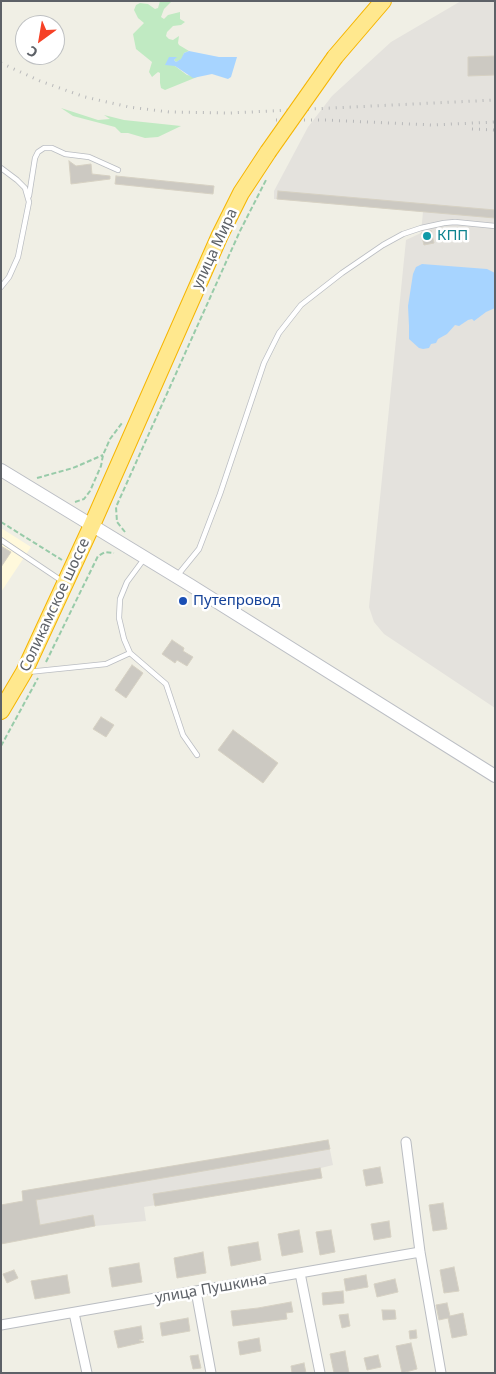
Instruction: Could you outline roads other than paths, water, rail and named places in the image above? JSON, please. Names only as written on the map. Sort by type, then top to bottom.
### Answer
[{"type":"highway","name":"улица Мира","points":[[92,525],[220,235],[241,194],[268,152],[336,57],[383,1]]},
{"type":"highway","name":"Соликамское шоссе","points":[[1,711],[24,672],[92,525]]},
{"type":"street","points":[[1,470],[495,776]]},
{"type":"street","points":[[406,1142],[420,1252],[441,1373]]},
{"type":"street","name":"улица Пушкина","points":[[1,1325],[420,1252]]},
{"type":"street","points":[[300,1273],[320,1373]]},
{"type":"street","points":[[196,1291],[210,1373]]},
{"type":"street","points":[[74,1313],[87,1373]]},
{"type":"lane","points":[[1,287],[9,277],[18,257],[35,158],[38,152],[44,148],[52,148],[65,154],[89,157],[118,170]]},
{"type":"lane","points":[[1,168],[22,184],[29,198]]},
{"type":"lane","points":[[176,577],[199,549],[220,494],[264,363],[279,333],[301,305],[342,273],[403,234],[444,223],[495,226]]},
{"type":"lane","points":[[1,540],[65,584]]},
{"type":"lane","points":[[144,558],[127,582],[120,599],[118,618],[130,653],[166,684],[183,735],[197,755]]},
{"type":"lane","points":[[24,672],[106,664],[130,653]]},
{"type":"water","points":[[189,51],[219,57],[237,57],[231,77],[228,79],[212,74],[193,78],[175,66],[165,65],[169,57],[177,57],[174,60],[176,62],[181,59],[184,53]]},
{"type":"water","points":[[422,264],[487,269],[495,273],[495,308],[474,321],[472,319],[459,326],[455,325],[447,334],[438,339],[436,343],[431,344],[429,348],[419,348],[409,339],[408,306],[413,274],[416,267]]},
{"type":"railway","points":[[1,63],[40,81],[85,97],[129,107],[169,112],[230,113],[495,100]]},
{"type":"railway","points":[[276,120],[325,120],[432,125],[495,122]]},
{"type":"railway","points":[[472,129],[495,130]]},
{"type":"place","name":"КПП","points":[[427,236]]},
{"type":"place","name":"Путепровод","points":[[183,601]]}]
